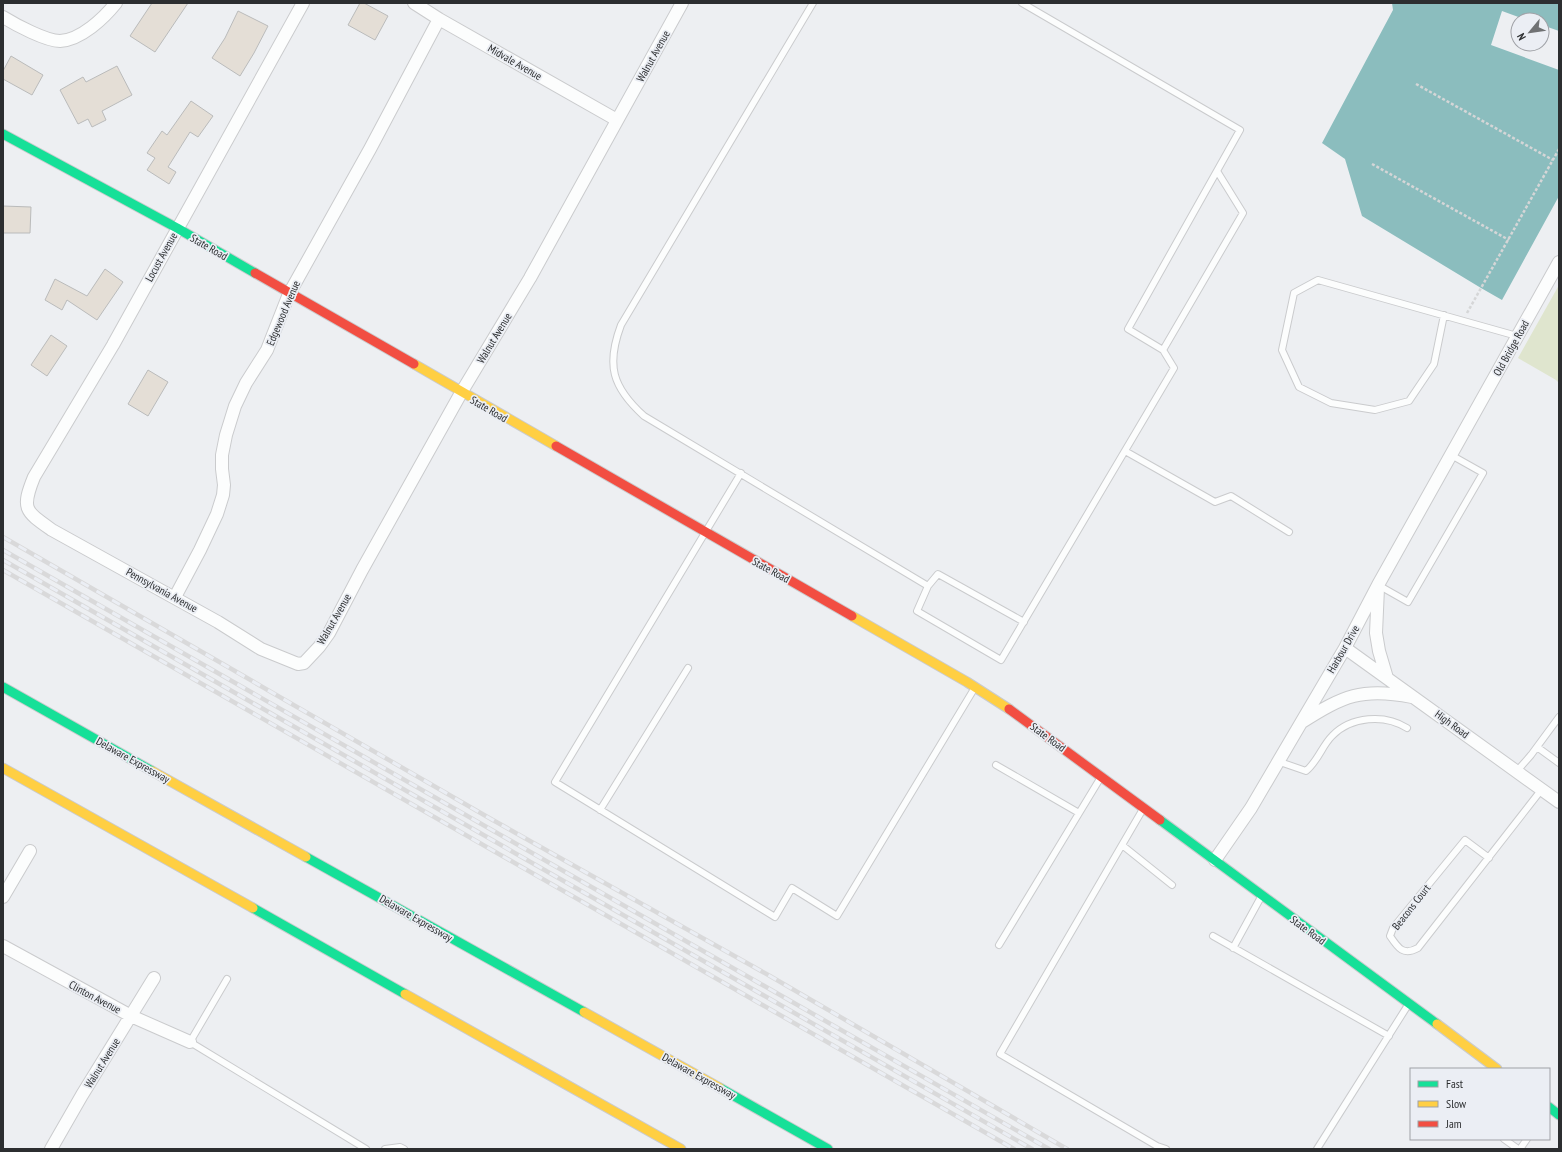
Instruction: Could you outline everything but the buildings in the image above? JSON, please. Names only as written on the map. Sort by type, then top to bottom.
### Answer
[{"type":"main road","name":"State Road","points":[[3,134],[177,228],[461,393],[894,639],[975,688],[1022,718],[1102,776],[1496,1068]]},
{"type":"main road","name":"Delaware Expressway","points":[[3,687],[828,1149]]},
{"type":"main road","points":[[3,768],[681,1149]]},
{"type":"main road","points":[[1550,1109],[1559,1115]]},
{"type":"street","points":[[3,17],[24,29],[62,41],[75,37],[96,24],[116,3]]},
{"type":"street","name":"Locust Avenue","points":[[29,512],[26,501],[34,477],[113,345],[304,3]]},
{"type":"street","name":"Midvale Avenue","points":[[414,3],[439,19],[617,120]]},
{"type":"street","name":"Walnut Avenue","points":[[298,664],[304,663],[319,647],[329,633],[362,570],[461,393],[530,278],[682,3]]},
{"type":"street","name":"Edgewood Avenue","points":[[175,597],[200,550],[223,495],[224,485],[222,455],[226,435],[246,383],[268,350],[289,294],[370,149],[439,19]]},
{"type":"street","name":"Old Bridge Road","points":[[1463,434],[1559,262]]},
{"type":"street","name":"Harbour Drive","points":[[1214,860],[1251,808],[1299,723],[1345,648],[1378,585],[1463,434]]},
{"type":"street","name":"Pennsylvania Avenue","points":[[29,512],[52,530],[175,597],[261,649],[298,664]]},
{"type":"street","points":[[1378,585],[1376,633],[1379,651],[1387,678]]},
{"type":"street","name":"High Road","points":[[1345,648],[1559,802]]},
{"type":"street","points":[[1299,723],[1330,704],[1346,697],[1364,693],[1381,692],[1415,698]]},
{"type":"street","points":[[3,897],[30,851]]},
{"type":"street","name":"Clinton Avenue","points":[[3,946],[131,1016],[190,1042]]},
{"type":"street","name":"Walnut Avenue","points":[[51,1149],[82,1095],[154,978]]},
{"type":"lane","points":[[813,3],[625,318],[614,344],[613,365],[618,385],[629,403],[644,416],[928,586]]},
{"type":"lane","points":[[1022,3],[1240,130],[1128,329],[1162,350],[1174,368],[1126,451],[1024,622],[1001,660],[917,611],[928,586],[938,574],[1024,622]]},
{"type":"lane","points":[[1162,350],[1243,213],[1217,171]]},
{"type":"lane","points":[[1444,315],[1434,364],[1409,401],[1375,410],[1331,403],[1299,387],[1282,350],[1294,293],[1318,280],[1444,315],[1517,336]]},
{"type":"lane","points":[[1126,451],[1215,502],[1231,496],[1289,532]]},
{"type":"lane","points":[[1378,585],[1408,602],[1483,473],[1451,455]]},
{"type":"lane","points":[[741,473],[555,782],[775,917],[792,888],[837,916],[975,688]]},
{"type":"lane","points":[[600,810],[688,668]]},
{"type":"lane","points":[[1517,771],[1559,717]]},
{"type":"lane","points":[[1277,761],[1306,771],[1314,764],[1332,736],[1343,728],[1359,720],[1374,719],[1398,722],[1407,728]]},
{"type":"lane","points":[[1536,747],[1559,763]]},
{"type":"lane","points":[[996,765],[1079,813]]},
{"type":"lane","points":[[999,945],[1102,776]]},
{"type":"lane","name":"Beacons Court","points":[[1489,858],[1465,840],[1393,928],[1390,936],[1397,947],[1411,952],[1418,948],[1489,858],[1542,789]]},
{"type":"lane","points":[[1144,807],[1000,1054],[1157,1146],[1166,1149]]},
{"type":"lane","points":[[1122,845],[1172,885]]},
{"type":"lane","points":[[1233,948],[1262,895]]},
{"type":"lane","points":[[1213,936],[1389,1036]]},
{"type":"lane","points":[[227,979],[190,1042],[366,1149]]},
{"type":"lane","points":[[1316,1149],[1409,1004]]},
{"type":"lane","points":[[1506,1140],[1519,1149],[1526,1140]]},
{"type":"lane","points":[[385,1149],[400,1147],[404,1149]]},
{"type":"path","points":[[1416,84],[1553,160]]},
{"type":"path","points":[[1463,321],[1559,149]]},
{"type":"path","points":[[1372,164],[1509,240]]},
{"type":"green space","points":[[1559,285],[1559,383],[1518,358]]},
{"type":"water","points":[[1392,3],[1559,3],[1559,31],[1550,28],[1550,12],[1510,12],[1510,14],[1502,11],[1491,45],[1559,70],[1559,196],[1502,300],[1362,216],[1345,159],[1322,143],[1393,10]]},
{"type":"railway","points":[[3,537],[491,819],[770,976],[1067,1149]]},
{"type":"railway","points":[[3,550],[1049,1149]]},
{"type":"railway","points":[[3,560],[1032,1149]]},
{"type":"railway","points":[[3,570],[1014,1149]]},
{"type":"traffic: fast","points":[[3,134],[177,228],[255,273]]},
{"type":"traffic: fast","points":[[3,687],[152,771]]},
{"type":"traffic: fast","points":[[1160,820],[1437,1024]]},
{"type":"traffic: fast","points":[[306,857],[584,1012]]},
{"type":"traffic: fast","points":[[253,908],[405,994]]},
{"type":"traffic: fast","points":[[720,1088],[828,1149]]},
{"type":"traffic: fast","points":[[1550,1108],[1559,1115]]},
{"type":"traffic: slow","points":[[414,364],[556,446]]},
{"type":"traffic: slow","points":[[852,616],[967,682],[1009,709]]},
{"type":"traffic: slow","points":[[3,768],[253,908]]},
{"type":"traffic: slow","points":[[152,771],[306,857]]},
{"type":"traffic: slow","points":[[405,994],[681,1149]]},
{"type":"traffic: slow","points":[[584,1012],[720,1088]]},
{"type":"traffic: slow","points":[[1437,1024],[1496,1068]]},
{"type":"traffic: jam","points":[[255,273],[414,364]]},
{"type":"traffic: jam","points":[[556,446],[852,616]]},
{"type":"traffic: jam","points":[[1009,709],[1160,820]]}]
